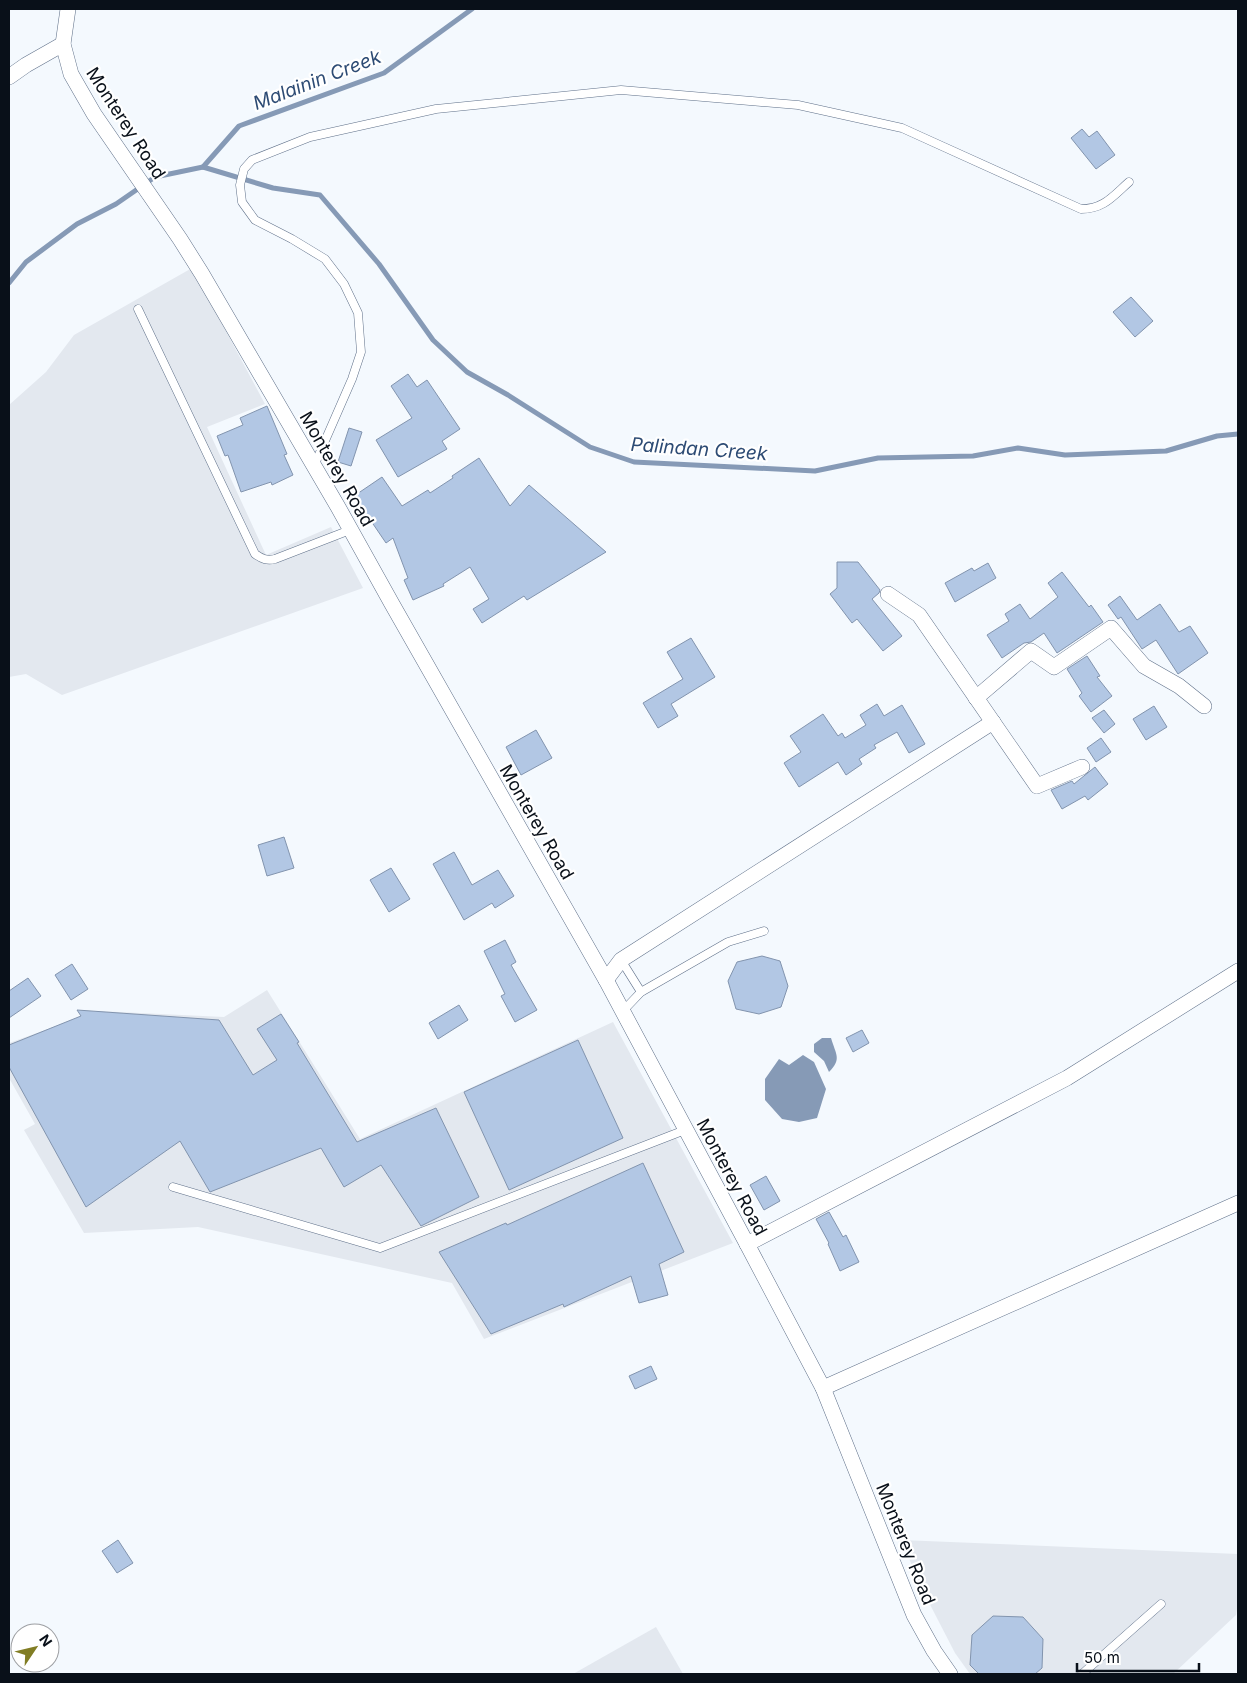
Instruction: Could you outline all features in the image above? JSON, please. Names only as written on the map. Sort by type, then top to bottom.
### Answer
[{"type":"street","name":"Monterey Road","points":[[68,9],[63,44],[71,74],[94,114],[202,274],[314,466],[606,980],[823,1388],[914,1615],[934,1651],[950,1674]]},
{"type":"street","points":[[9,77],[63,44]]},
{"type":"street","points":[[888,594],[919,615],[1037,786],[1082,768]]},
{"type":"street","points":[[976,698],[1031,651],[1054,667],[1111,628],[1144,666],[1179,686],[1204,706]]},
{"type":"street","points":[[606,980],[621,960],[993,722]]},
{"type":"street","points":[[747,1244],[1067,1078],[1238,971]]},
{"type":"street","points":[[823,1388],[1238,1203]]},
{"type":"lane","points":[[314,466],[352,378],[361,352],[358,313],[344,284],[324,260],[292,239],[255,220],[242,202],[240,185],[244,169],[252,160],[310,137],[436,109],[620,90],[798,105],[902,128],[1081,209],[1092,209],[1103,205],[1129,182]]},
{"type":"lane","points":[[138,309],[255,554],[261,559],[275,559],[350,530]]},
{"type":"lane","points":[[622,1012],[641,992],[728,942],[764,931]]},
{"type":"lane","points":[[621,960],[641,992]]},
{"type":"lane","points":[[173,1187],[380,1248],[686,1130]]},
{"type":"lane","points":[[1082,1674],[1161,1604]]},
{"type":"shaded area","points":[[192,268],[265,404],[207,427],[266,555],[331,527],[363,588],[62,695],[26,674],[9,677],[9,405],[46,372],[74,335]]},
{"type":"shaded area","points":[[267,990],[360,1139],[613,1022],[733,1243],[484,1339],[452,1283],[198,1227],[84,1233],[24,1130],[35,1124],[9,1078],[9,1043],[98,1011],[224,1017]]},
{"type":"shaded area","points":[[901,1540],[1238,1554],[1238,1603],[1236,1615],[1173,1674],[970,1674],[955,1653],[923,1591]]},
{"type":"shaded area","points":[[656,1627],[683,1674],[573,1674]]},
{"type":"water","points":[[822,1038],[831,1038],[837,1056],[836,1064],[829,1072],[824,1061],[814,1052],[814,1044]]},
{"type":"water","points":[[803,1055],[814,1062],[826,1089],[817,1118],[799,1122],[782,1119],[765,1100],[765,1079],[779,1059],[789,1065]]},
{"type":"building","points":[[1082,129],[1089,137],[1097,131],[1115,155],[1096,169],[1071,138]]},
{"type":"building","points":[[1131,297],[1153,321],[1135,337],[1113,312]]},
{"type":"building","points":[[408,374],[417,387],[427,380],[460,429],[442,441],[447,449],[398,477],[376,440],[412,418],[391,386]]},
{"type":"building","points":[[267,406],[287,454],[284,455],[293,475],[272,485],[271,482],[241,492],[228,455],[225,456],[217,436],[243,425],[240,418]]},
{"type":"building","points":[[349,428],[362,432],[351,466],[338,462]]},
{"type":"building","points":[[479,458],[510,506],[529,485],[606,552],[527,600],[524,596],[482,623],[473,609],[489,599],[470,567],[443,584],[444,586],[413,600],[404,580],[408,578],[393,538],[386,543],[354,496],[382,477],[402,506],[428,490],[430,493]]},
{"type":"building","points":[[837,562],[858,562],[880,590],[872,599],[902,636],[883,651],[857,619],[852,623],[830,594],[837,588]]},
{"type":"building","points":[[988,563],[996,578],[955,602],[945,583],[972,568],[974,571]]},
{"type":"building","points":[[1062,572],[1089,607],[1091,605],[1103,622],[1057,653],[1044,633],[1031,642],[1024,643],[1002,658],[987,635],[1009,621],[1005,614],[1020,604],[1030,619],[1058,597],[1048,583]]},
{"type":"building","points":[[1120,596],[1137,620],[1160,604],[1179,632],[1190,626],[1208,653],[1178,674],[1156,640],[1142,649],[1121,617],[1118,619],[1108,605]]},
{"type":"building","points":[[691,638],[715,677],[671,704],[678,716],[658,728],[643,703],[683,679],[667,652]]},
{"type":"building","points":[[1087,656],[1100,676],[1097,677],[1112,696],[1091,712],[1079,696],[1082,693],[1067,669]]},
{"type":"building","points":[[877,704],[884,716],[902,705],[925,744],[909,753],[897,732],[874,745],[876,748],[859,759],[862,764],[846,775],[838,762],[799,787],[784,763],[801,752],[790,736],[823,714],[838,736],[842,733],[845,738],[866,725],[860,715]]},
{"type":"building","points":[[1154,706],[1167,727],[1146,740],[1133,719]]},
{"type":"building","points":[[1104,710],[1115,724],[1104,733],[1092,718]]},
{"type":"building","points":[[536,730],[552,758],[521,775],[506,747]]},
{"type":"building","points":[[1101,738],[1111,752],[1096,762],[1087,748]]},
{"type":"building","points":[[1095,767],[1108,784],[1088,800],[1085,796],[1062,809],[1051,790],[1072,781],[1074,784]]},
{"type":"building","points":[[284,837],[294,868],[267,876],[258,845]]},
{"type":"building","points":[[454,852],[472,885],[498,870],[514,896],[495,908],[492,903],[464,920],[433,864]]},
{"type":"building","points":[[391,868],[410,899],[389,912],[370,880]]},
{"type":"building","points":[[505,940],[516,962],[511,965],[537,1010],[515,1022],[501,996],[505,994],[484,951]]},
{"type":"building","points":[[762,956],[780,961],[788,986],[781,1007],[759,1014],[736,1009],[728,981],[737,962]]},
{"type":"building","points":[[72,964],[88,989],[71,1000],[55,975]]},
{"type":"building","points":[[28,978],[41,996],[9,1018],[9,991]]},
{"type":"building","points":[[459,1005],[468,1020],[438,1039],[429,1023]]},
{"type":"building","points":[[77,1010],[219,1020],[253,1075],[277,1060],[257,1029],[281,1014],[357,1142],[436,1108],[479,1197],[421,1226],[381,1165],[344,1187],[321,1148],[210,1192],[180,1141],[86,1207],[9,1067],[9,1045],[81,1016]]},
{"type":"building","points":[[862,1030],[869,1043],[853,1052],[846,1038]]},
{"type":"building","points":[[578,1040],[623,1138],[509,1190],[464,1092]]},
{"type":"building","points":[[643,1163],[684,1252],[659,1264],[668,1295],[639,1303],[631,1276],[564,1307],[563,1304],[491,1334],[439,1252],[506,1223],[507,1225]]},
{"type":"building","points":[[766,1176],[780,1201],[764,1210],[750,1185]]},
{"type":"building","points":[[829,1212],[843,1237],[846,1235],[859,1262],[840,1271],[829,1243],[816,1219]]},
{"type":"building","points":[[651,1366],[657,1379],[635,1389],[629,1376]]},
{"type":"building","points":[[118,1540],[133,1563],[117,1573],[102,1551]]},
{"type":"building","points":[[993,1616],[1023,1617],[1043,1639],[1042,1668],[1035,1674],[979,1674],[970,1665],[972,1635]]},
{"type":"waterway","name":"Malainin Creek","points":[[203,167],[239,126],[384,73],[472,9]]},
{"type":"waterway","name":"Palindan Creek","points":[[9,283],[26,262],[77,224],[116,204],[155,177],[203,167],[273,188],[320,195],[379,264],[433,340],[467,372],[508,395],[590,447],[634,462],[815,471],[878,458],[973,456],[1018,448],[1065,455],[1166,451],[1217,436],[1238,434]]}]
